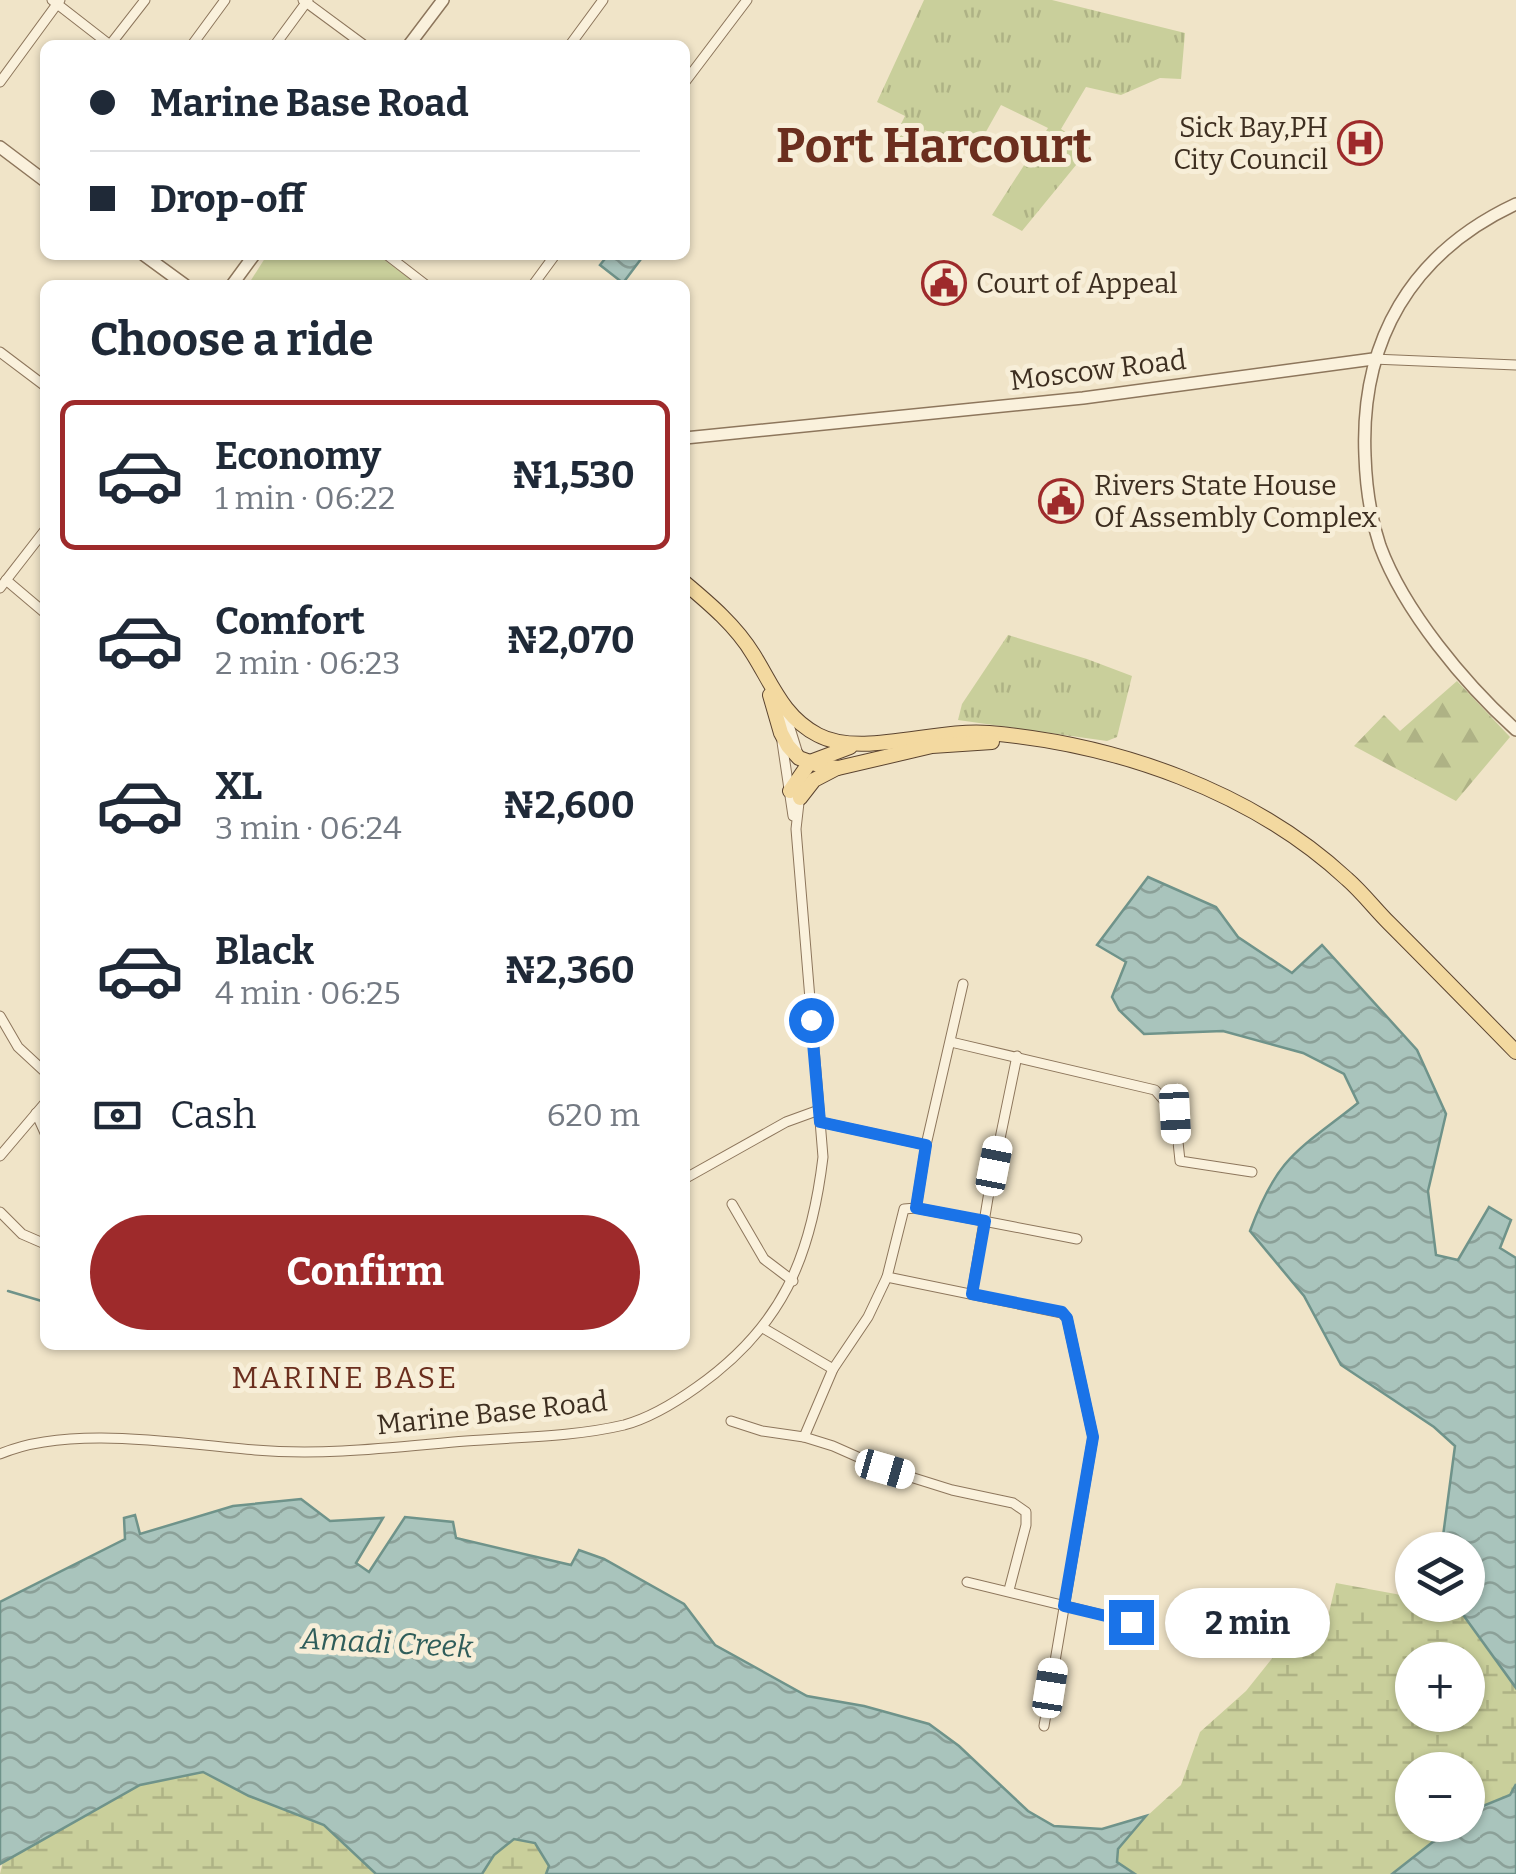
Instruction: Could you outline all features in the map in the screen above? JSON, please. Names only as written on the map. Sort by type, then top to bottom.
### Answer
[{"type":"main road","points":[[690,589],[740,636],[781,704],[807,729],[832,742],[856,745]]},
{"type":"main road","points":[[764,675],[781,733],[804,760],[838,768]]},
{"type":"main road","points":[[804,760],[856,745],[945,733],[989,733],[1088,749],[1209,789],[1279,828],[1349,880],[1516,1052]]},
{"type":"main road","points":[[795,794],[838,768],[932,746],[1031,740]]},
{"type":"main road","points":[[795,794],[804,760]]},
{"type":"street","points":[[114,40],[145,0]]},
{"type":"street","points":[[196,40],[225,0]]},
{"type":"street","points":[[413,40],[443,0]]},
{"type":"street","points":[[574,40],[603,0]]},
{"type":"street","points":[[690,75],[747,0]]},
{"type":"street","points":[[0,82],[57,1],[104,40]]},
{"type":"street","points":[[279,40],[306,1],[357,40]]},
{"type":"street","points":[[0,146],[40,176]]},
{"type":"street","points":[[1516,204],[1458,238],[1426,267],[1396,309],[1374,359],[1367,398],[1366,475],[1370,515],[1402,591],[1434,638],[1516,730]]},
{"type":"street","points":[[151,260],[177,280]]},
{"type":"street","points":[[393,260],[419,280]]},
{"type":"street","points":[[402,267],[408,260]]},
{"type":"street","points":[[0,352],[40,382]]},
{"type":"street","name":"Moscow Road","points":[[690,437],[1084,398],[1374,359],[1516,365]]},
{"type":"street","points":[[40,536],[3,584],[40,610]]},
{"type":"street","points":[[781,704],[804,760]]},
{"type":"street","name":"Marine Base Road","points":[[0,1454],[52,1441],[114,1440],[303,1453],[349,1452],[574,1432],[625,1424],[688,1394],[716,1374],[763,1328],[793,1281],[817,1204],[823,1157],[795,794],[781,733]]},
{"type":"street","points":[[916,1208],[926,1145],[963,984]]},
{"type":"street","points":[[0,1016],[18,1047],[40,1067]]},
{"type":"street","points":[[950,1042],[1155,1090],[1175,1114],[1180,1162],[1252,1172]]},
{"type":"street","points":[[972,1294],[1016,1056]]},
{"type":"street","points":[[0,1156],[40,1108]]},
{"type":"street","points":[[690,1176],[786,1122],[819,1110]]},
{"type":"street","points":[[36,1113],[40,1122]]},
{"type":"street","points":[[820,1122],[926,1145]]},
{"type":"street","points":[[732,1204],[764,1259],[793,1281]]},
{"type":"street","points":[[804,1437],[833,1369],[868,1316],[887,1276],[904,1209],[916,1208],[1077,1239]]},
{"type":"street","points":[[0,1212],[22,1234],[40,1242]]},
{"type":"street","points":[[887,1276],[1062,1312],[1067,1318],[1093,1437],[1044,1726]]},
{"type":"street","points":[[763,1328],[833,1369]]},
{"type":"street","points":[[731,1421],[824,1442],[885,1469],[1020,1507],[1026,1512],[1026,1525],[1008,1590]]},
{"type":"street","points":[[966,1582],[1131,1622]]},
{"type":"green space","points":[[924,0],[1052,0],[1185,33],[1181,79],[1160,78],[1121,95],[1086,87],[1061,129],[1090,148],[1022,231],[992,215],[1048,128],[1001,105],[974,153],[925,130],[911,154],[890,146],[905,116],[877,102]]},
{"type":"green space","points":[[264,260],[385,260],[411,280],[251,280]]},
{"type":"green space","points":[[1008,635],[1132,676],[1117,737],[1107,741],[958,720],[962,704]]},
{"type":"green space","points":[[1457,681],[1510,737],[1456,801],[1354,746],[1384,715],[1400,731]]},
{"type":"green space","points":[[1336,1583],[1395,1594],[1395,1622],[1468,1622],[1483,1642],[1395,1642],[1395,1732],[1485,1732],[1485,1645],[1516,1688],[1516,1784],[1510,1795],[1485,1805],[1485,1752],[1395,1752],[1395,1842],[1433,1842],[1392,1874],[1135,1874],[1117,1862],[1118,1849],[1134,1828],[1181,1785],[1200,1732],[1246,1691],[1301,1622],[1326,1625]]},
{"type":"green space","points":[[203,1772],[249,1796],[324,1825],[376,1874],[0,1874],[3,1861],[140,1785]]},
{"type":"green space","points":[[514,1838],[535,1843],[549,1866],[546,1874],[482,1874],[494,1855]]},
{"type":"water","points":[[604,260],[640,260],[625,280],[619,280],[600,265]]},
{"type":"water","points":[[1148,877],[1216,907],[1238,937],[1292,973],[1322,945],[1417,1050],[1446,1114],[1428,1191],[1436,1255],[1458,1260],[1489,1207],[1511,1220],[1500,1248],[1516,1258],[1516,1688],[1468,1622],[1485,1622],[1485,1532],[1444,1532],[1455,1446],[1434,1427],[1341,1365],[1304,1296],[1250,1231],[1281,1169],[1305,1144],[1358,1103],[1344,1074],[1303,1053],[1223,1031],[1144,1034],[1119,1010],[1112,997],[1126,962],[1097,945]]},
{"type":"water","name":"Amadi Creek","points":[[301,1499],[330,1521],[383,1518],[356,1563],[369,1572],[405,1517],[453,1522],[456,1538],[571,1565],[579,1550],[604,1559],[684,1604],[715,1645],[807,1696],[864,1706],[929,1724],[959,1746],[1028,1811],[1054,1826],[1102,1829],[1146,1816],[1118,1849],[1117,1862],[1135,1874],[546,1874],[549,1866],[535,1843],[514,1839],[494,1855],[482,1874],[376,1874],[324,1825],[249,1796],[203,1772],[140,1785],[0,1864],[0,1602],[125,1539],[124,1518],[135,1515],[140,1534],[233,1506]]},
{"type":"water","points":[[1516,1784],[1516,1874],[1392,1874],[1433,1842],[1485,1842],[1485,1805],[1510,1795]]},
{"type":"waterway","points":[[8,1291],[40,1301]]},
{"type":"place","name":"Sick Bay,PH City Council","points":[[1360,143]]},
{"type":"place","name":"Court of Appeal","points":[[944,283]]},
{"type":"place","name":"Rivers State House Of Assembly Complex","points":[[1061,501]]},
{"type":"district","name":"Port Harcourt","points":[[934,146]]},
{"type":"district","name":"MARINE BASE","points":[[345,1378]]},
{"type":"route","points":[[811,1020],[820,1122],[926,1145],[916,1208],[985,1221],[972,1294],[1062,1312],[1067,1318],[1093,1437],[1064,1606],[1131,1622]]}]
